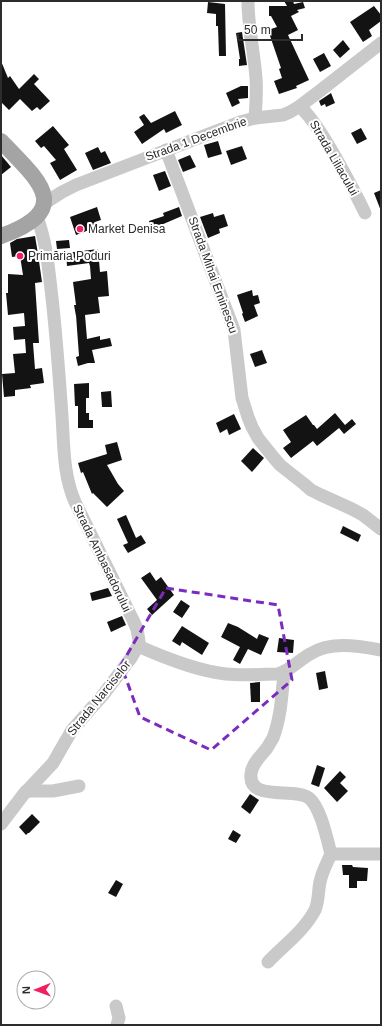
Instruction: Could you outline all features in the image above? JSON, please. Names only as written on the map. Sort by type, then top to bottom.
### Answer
[{"type":"main road","points":[[1,141],[38,182],[45,196],[45,203],[40,213],[36,217],[30,222],[1,236]]},
{"type":"street","points":[[248,1],[249,24],[257,86],[255,118]]},
{"type":"street","name":"Strada 1 Decembrie","points":[[45,203],[76,185],[240,122],[255,118],[283,115],[290,112],[300,106],[381,43]]},
{"type":"street","name":"Strada Liliacului","points":[[300,106],[312,118],[350,183],[365,213]]},
{"type":"street","name":"Strada Mihai Eminescu","points":[[166,150],[229,314],[234,330],[242,398],[246,413],[258,438],[280,465],[311,490],[363,515],[381,529]]},
{"type":"street","name":"Strada Ambasadorului","points":[[36,217],[44,241],[56,323],[63,438],[68,485],[74,502],[133,620],[139,641],[138,646]]},
{"type":"street","points":[[138,646],[173,660],[215,673],[228,674],[278,674],[284,672],[311,653],[327,647],[355,646],[381,650]]},
{"type":"street","name":"Strada Narciselor","points":[[2,821],[26,791],[53,763],[72,730],[103,694],[131,658],[138,646]]},
{"type":"street","points":[[268,962],[298,933],[315,910],[321,878],[331,854],[322,820],[312,800],[301,794],[266,792],[259,789],[251,778],[253,766],[267,748],[275,730],[280,711],[284,672]]},
{"type":"street","points":[[26,791],[53,791],[79,786]]},
{"type":"street","points":[[331,854],[381,854]]},
{"type":"street","points":[[116,1006],[119,1018],[117,1025]]},
{"type":"highlighted area","points":[[166,588],[278,605],[292,680],[211,750],[140,717],[121,665]]},
{"type":"building","points":[[284,1],[293,1],[294,4],[303,2],[305,8],[297,10],[299,12],[291,16],[298,30],[288,35],[309,80],[296,86],[297,88],[279,94],[274,81],[282,78],[279,69],[281,68],[268,30],[277,27],[271,16],[269,16],[269,6],[287,6]]},
{"type":"building","points":[[208,2],[225,4],[226,56],[219,56],[216,14],[207,13]]},
{"type":"building","points":[[374,6],[381,15],[381,21],[369,30],[372,36],[363,42],[350,22]]},
{"type":"building","points":[[242,32],[247,65],[239,66],[240,59],[236,33]]},
{"type":"building","points":[[343,40],[350,49],[340,58],[333,50]]},
{"type":"building","points":[[324,53],[331,66],[320,72],[313,59]]},
{"type":"building","points":[[1,61],[8,78],[10,76],[19,89],[34,74],[39,79],[34,84],[50,101],[40,110],[37,107],[32,111],[20,99],[9,110],[1,102]]},
{"type":"building","points":[[241,86],[248,86],[248,98],[238,99],[240,103],[232,107],[226,93]]},
{"type":"building","points":[[331,93],[335,103],[326,107],[325,104],[321,106],[319,101]]},
{"type":"building","points":[[175,111],[182,125],[166,133],[164,129],[142,144],[134,132],[144,125],[139,117],[144,114],[151,123]]},
{"type":"building","points":[[53,126],[69,145],[64,149],[77,170],[60,180],[50,163],[56,160],[44,146],[41,148],[35,141]]},
{"type":"building","points":[[361,128],[367,139],[357,144],[351,133]]},
{"type":"building","points":[[218,141],[222,154],[208,158],[204,145]]},
{"type":"building","points":[[242,146],[247,159],[231,165],[226,151]]},
{"type":"building","points":[[98,147],[101,153],[105,151],[111,163],[93,170],[85,153]]},
{"type":"building","points":[[1,155],[11,167],[1,175]]},
{"type":"building","points":[[190,155],[196,167],[183,172],[178,160]]},
{"type":"building","points":[[165,171],[171,186],[159,191],[153,175]]},
{"type":"building","points":[[381,190],[381,211],[374,193]]},
{"type":"building","points":[[97,207],[101,220],[95,222],[97,227],[76,235],[70,217]]},
{"type":"building","points":[[179,207],[182,216],[161,225],[162,230],[153,233],[149,221],[164,216],[163,213]]},
{"type":"building","points":[[213,213],[214,217],[224,214],[228,226],[219,229],[220,233],[208,238],[200,217]]},
{"type":"building","points":[[35,236],[42,282],[35,283],[39,343],[33,343],[35,369],[42,368],[44,383],[30,385],[31,388],[15,390],[15,396],[4,397],[2,374],[15,373],[13,354],[26,353],[25,339],[14,340],[13,327],[25,326],[24,313],[8,315],[6,293],[8,293],[8,274],[23,275],[20,256],[12,257],[10,243],[17,239]]},
{"type":"building","points":[[69,240],[70,248],[57,249],[56,241]]},
{"type":"building","points":[[98,249],[100,272],[107,271],[109,296],[98,297],[100,313],[85,315],[87,339],[100,336],[100,340],[110,338],[112,346],[92,350],[95,363],[88,363],[78,366],[76,357],[79,356],[74,305],[76,305],[73,282],[91,279],[90,266],[89,263],[67,266],[66,253]]},
{"type":"building","points":[[252,290],[253,296],[258,295],[260,303],[254,305],[258,316],[245,322],[237,295]]},
{"type":"building","points":[[262,350],[267,363],[255,367],[250,354]]},
{"type":"building","points":[[89,383],[89,398],[86,398],[86,413],[89,413],[89,420],[93,420],[93,428],[78,428],[78,406],[75,406],[74,384]]},
{"type":"building","points":[[111,391],[112,407],[102,407],[101,392]]},
{"type":"building","points":[[335,413],[345,425],[352,419],[356,424],[344,434],[339,428],[317,446],[313,441],[291,458],[283,448],[291,442],[283,430],[306,415],[317,429]]},
{"type":"building","points":[[234,414],[241,429],[229,435],[227,429],[220,433],[216,423]]},
{"type":"building","points":[[117,442],[122,460],[107,465],[124,491],[107,507],[93,493],[92,494],[83,472],[81,473],[78,463],[107,454],[105,445]]},
{"type":"building","points":[[253,448],[264,458],[252,472],[241,461]]},
{"type":"building","points":[[126,515],[136,538],[141,535],[146,543],[128,553],[123,545],[128,543],[117,519]]},
{"type":"building","points":[[343,526],[361,535],[358,542],[340,533]]},
{"type":"building","points":[[150,572],[156,581],[161,577],[174,595],[152,615],[147,609],[157,600],[141,578]]},
{"type":"building","points":[[108,588],[112,596],[92,601],[90,593]]},
{"type":"building","points":[[181,600],[190,606],[182,618],[173,612]]},
{"type":"building","points":[[122,616],[126,625],[111,632],[107,622]]},
{"type":"building","points":[[228,623],[238,627],[257,639],[259,634],[269,638],[261,655],[248,649],[240,664],[233,660],[240,647],[221,637]]},
{"type":"building","points":[[182,626],[209,643],[202,655],[182,642],[180,646],[172,641]]},
{"type":"building","points":[[279,638],[294,640],[293,653],[277,652]]},
{"type":"building","points":[[325,671],[328,688],[319,690],[316,673]]},
{"type":"building","points":[[260,682],[260,702],[251,702],[250,683]]},
{"type":"building","points":[[317,765],[325,768],[319,787],[311,784]]},
{"type":"building","points":[[340,771],[346,777],[340,783],[348,791],[337,802],[324,788]]},
{"type":"building","points":[[250,794],[259,800],[250,814],[241,807]]},
{"type":"building","points":[[32,814],[40,822],[26,835],[19,827]]},
{"type":"building","points":[[233,830],[241,835],[236,843],[228,839]]},
{"type":"building","points":[[342,865],[368,868],[367,881],[357,881],[357,888],[349,888],[349,875],[343,875]]},
{"type":"building","points":[[116,880],[123,884],[116,897],[108,893]]},
{"type":"place","name":"Market Denisa","points":[[80,229]]},
{"type":"place","name":"Primăria Poduri","points":[[20,256]]}]
